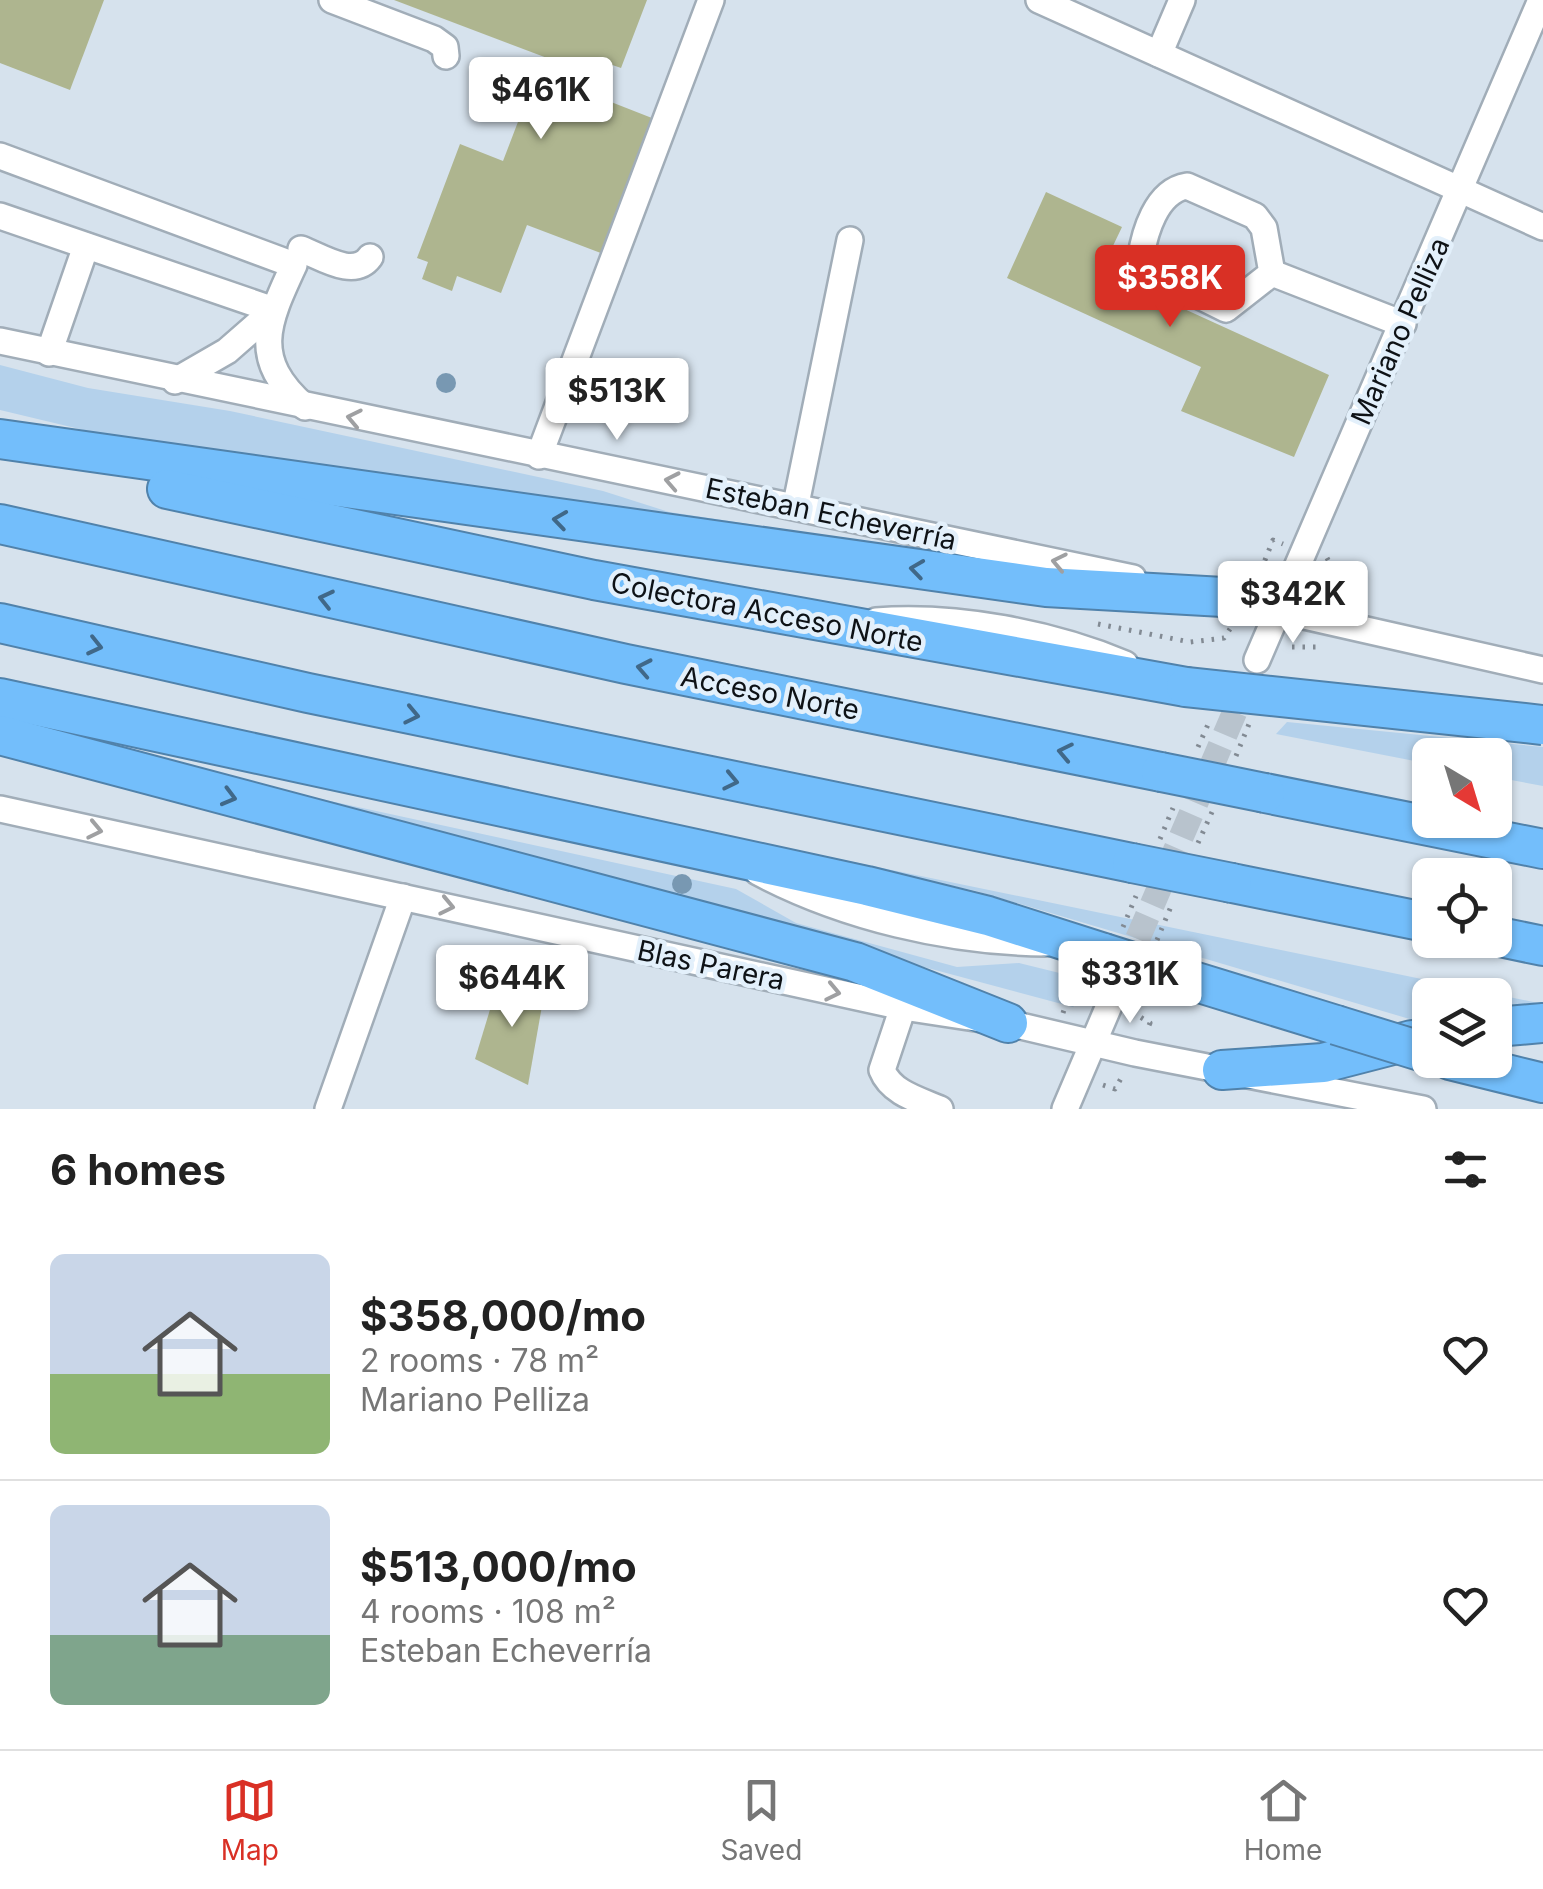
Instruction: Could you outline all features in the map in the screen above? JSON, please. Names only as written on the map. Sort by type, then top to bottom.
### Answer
[{"type":"highway","points":[[0,442],[1026,584],[1222,598]]},
{"type":"highway","name":"Colectora Acceso Norte","points":[[0,442],[159,487],[828,624],[1181,686],[1543,725]]},
{"type":"highway","name":"Acceso Norte","points":[[0,524],[626,664],[1543,849]]},
{"type":"highway","points":[[0,624],[308,694],[1412,919]]},
{"type":"highway","points":[[0,698],[884,890],[1100,961],[1180,977],[1412,1048]]},
{"type":"highway","points":[[0,735],[855,962],[1008,1023]]},
{"type":"highway","points":[[1512,940],[1543,946]]},
{"type":"highway","points":[[1512,1025],[1543,1024]]},
{"type":"highway","points":[[1222,1070],[1323,1063],[1412,1041]]},
{"type":"highway","points":[[1512,1075],[1543,1083]]},
{"type":"street","points":[[332,0],[434,39],[446,46],[446,56]]},
{"type":"street","points":[[539,456],[711,0]]},
{"type":"street","points":[[1039,0],[1543,227]]},
{"type":"street","points":[[1159,54],[1182,0]]},
{"type":"street","name":"Mariano Pelliza","points":[[1256,660],[1541,0]]},
{"type":"street","points":[[0,156],[294,265],[274,310],[267,338],[271,366],[284,390],[306,408]]},
{"type":"street","points":[[1187,186],[1255,216],[1264,228],[1272,273],[1226,308],[1144,269],[1141,252],[1158,204],[1167,192],[1187,186]]},
{"type":"street","points":[[0,216],[274,310]]},
{"type":"street","points":[[796,504],[850,240]]},
{"type":"street","points":[[49,353],[86,246]]},
{"type":"street","points":[[301,249],[352,269],[370,257]]},
{"type":"street","points":[[1272,273],[1404,324]]},
{"type":"street","points":[[176,381],[228,352],[274,310]]},
{"type":"street","name":"Esteban Echeverría","points":[[0,341],[539,456],[796,504],[1543,670]]},
{"type":"street","name":"Blas Parera","points":[[0,810],[903,1007],[1008,1023],[1093,1044],[1423,1109]]},
{"type":"street","points":[[328,1109],[402,896]]},
{"type":"street","points":[[1065,1109],[1093,1044],[1100,961]]},
{"type":"street","points":[[903,1007],[882,1070],[894,1089],[940,1109]]},
{"type":"shaded area","points":[[0,365],[88,388],[230,411],[603,491],[669,512],[928,551],[931,557],[92,432],[0,410]]},
{"type":"shaded area","points":[[1287,722],[1451,738],[1412,738],[1412,760],[1276,734]]},
{"type":"shaded area","points":[[1512,744],[1543,747],[1543,786],[1512,780]]},
{"type":"shaded area","points":[[206,774],[736,889],[796,923],[957,967],[1019,963],[1096,982],[1073,1007]]},
{"type":"shaded area","points":[[654,821],[1417,978],[1412,978],[1412,1020],[976,891]]},
{"type":"shaded area","points":[[1512,998],[1543,1004],[1543,1012],[1512,1012]]},
{"type":"building","points":[[0,0],[104,0],[70,90],[0,63]]},
{"type":"building","points":[[394,0],[647,0],[621,68],[595,59],[583,91],[657,120],[606,255],[527,225],[501,293],[457,276],[452,291],[422,279],[428,262],[417,258],[460,144],[503,161],[537,72],[557,80],[563,64]]},
{"type":"building","points":[[1046,192],[1122,227],[1101,271],[1329,375],[1294,457],[1181,411],[1201,367],[1007,278]]},
{"type":"building","points":[[499,980],[545,989],[528,1085],[475,1059]]},
{"type":"tunnel","points":[[1123,973],[1257,660]]}]
